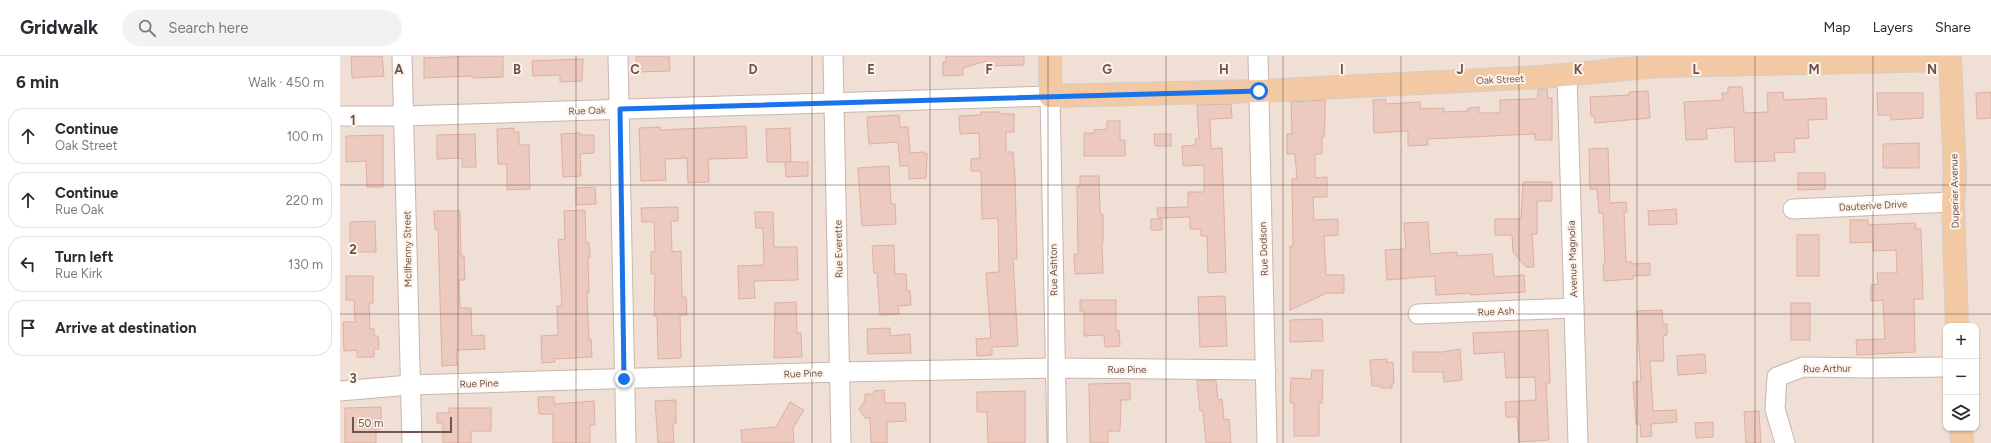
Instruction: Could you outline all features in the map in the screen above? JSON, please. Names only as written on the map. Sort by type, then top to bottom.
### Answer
[{"type":"main road","points":[[1050,56],[1050,96]]},
{"type":"main road","name":"Oak Street","points":[[1050,96],[1259,91],[1567,75],[1657,61],[1950,58]]},
{"type":"main road","name":"Duperier Avenue","points":[[1950,58],[1955,176],[1954,202],[1958,323]]},
{"type":"main road","points":[[1961,431],[1962,443]]},
{"type":"street","name":"McIlhenny Street","points":[[402,56],[412,443]]},
{"type":"street","points":[[618,56],[626,443]]},
{"type":"street","name":"Rue Everette","points":[[833,56],[841,443]]},
{"type":"street","name":"Rue Dodson","points":[[1258,56],[1267,443]]},
{"type":"street","name":"Avenue Magnolia","points":[[1567,75],[1578,443]]},
{"type":"street","name":"Rue Oak","points":[[340,116],[404,116],[1050,96]]},
{"type":"street","name":"Rue Ashton","points":[[1050,96],[1054,368],[1057,443]]},
{"type":"street","name":"Dauterive Drive","points":[[1793,209],[1954,202]]},
{"type":"street","name":"Rue Ash","points":[[1418,314],[1574,308]]},
{"type":"street","name":"Rue Arthur","points":[[1785,443],[1775,409],[1777,377],[1803,367],[1870,368],[1943,366]]},
{"type":"street","name":"Rue Pine","points":[[340,390],[410,385],[840,372],[1054,368],[1266,370]]},
{"type":"shaded area","points":[[340,56],[1991,56],[1991,443],[340,443]]},
{"type":"building","points":[[382,56],[384,76],[352,78],[351,57]]},
{"type":"building","points":[[503,56],[503,77],[472,78],[472,76],[424,78],[424,58]]},
{"type":"building","points":[[636,56],[669,56],[670,71],[637,72]]},
{"type":"building","points":[[946,56],[1024,56],[1024,65],[986,66],[986,61],[963,68],[963,75],[943,76],[943,62],[946,62]]},
{"type":"building","points":[[583,59],[582,81],[560,82],[560,75],[533,76],[532,61]]},
{"type":"building","points":[[1728,87],[1742,87],[1744,113],[1768,112],[1767,93],[1783,92],[1784,100],[1826,98],[1827,119],[1808,120],[1809,138],[1794,139],[1795,152],[1774,153],[1775,161],[1735,162],[1734,127],[1706,129],[1707,139],[1686,140],[1684,102],[1723,100],[1722,93],[1728,93]]},
{"type":"building","points":[[1547,89],[1548,98],[1552,98],[1552,140],[1535,140],[1535,134],[1427,139],[1428,145],[1408,146],[1408,131],[1374,133],[1373,100],[1386,99],[1386,104],[1420,102],[1420,109],[1444,108],[1444,112],[1468,111],[1468,108],[1479,107],[1479,113],[1500,113],[1500,100],[1534,99],[1538,98],[1538,90]]},
{"type":"building","points":[[1648,91],[1650,118],[1595,123],[1594,116],[1591,116],[1590,97],[1629,95],[1629,92]]},
{"type":"building","points":[[1991,92],[1991,118],[1977,119],[1976,93]]},
{"type":"building","points":[[1877,93],[1923,93],[1923,118],[1891,120],[1891,115],[1878,115]]},
{"type":"building","points":[[1325,100],[1325,123],[1324,137],[1322,137],[1322,154],[1315,154],[1315,178],[1327,177],[1327,197],[1313,197],[1314,220],[1338,219],[1338,235],[1324,236],[1326,275],[1344,275],[1344,293],[1327,293],[1290,310],[1290,246],[1293,246],[1292,179],[1297,179],[1295,154],[1287,154],[1287,134],[1292,134],[1291,102]]},
{"type":"building","points":[[1231,104],[1232,118],[1210,119],[1211,149],[1222,148],[1226,272],[1208,273],[1207,236],[1201,236],[1201,229],[1190,229],[1190,217],[1158,218],[1157,208],[1188,207],[1188,192],[1204,192],[1204,165],[1183,166],[1182,146],[1196,145],[1195,139],[1199,139],[1197,105]]},
{"type":"building","points":[[981,112],[1014,114],[1014,132],[1006,132],[1006,152],[1013,152],[1015,177],[1017,259],[1013,259],[1018,346],[992,347],[992,355],[977,356],[976,339],[991,338],[986,273],[999,272],[998,218],[982,219],[981,171],[971,171],[971,159],[980,158],[979,133],[960,134],[959,116],[981,115]]},
{"type":"building","points":[[899,115],[900,127],[908,127],[910,153],[927,153],[926,178],[909,179],[909,166],[900,166],[898,142],[869,144],[867,117]]},
{"type":"building","points":[[1107,121],[1120,121],[1120,140],[1125,140],[1125,156],[1084,156],[1084,133],[1094,133],[1094,130],[1107,129]]},
{"type":"building","points":[[746,126],[747,158],[708,159],[709,182],[688,183],[687,158],[665,159],[666,180],[641,181],[639,128],[660,127],[661,130]]},
{"type":"building","points":[[514,128],[514,132],[519,132],[519,145],[529,145],[530,189],[507,190],[507,164],[498,164],[497,129]]},
{"type":"building","points":[[790,128],[791,162],[767,162],[766,129]]},
{"type":"building","points":[[580,133],[580,135],[594,135],[594,153],[580,154],[581,176],[563,177],[561,134]]},
{"type":"building","points":[[475,134],[476,167],[462,167],[462,158],[437,159],[437,135]]},
{"type":"building","points":[[1154,134],[1171,134],[1171,146],[1155,146]]},
{"type":"building","points":[[383,135],[383,187],[367,187],[366,161],[346,162],[346,136]]},
{"type":"building","points":[[1919,143],[1919,168],[1883,168],[1883,144]]},
{"type":"building","points":[[1608,148],[1610,203],[1626,202],[1627,212],[1624,212],[1626,262],[1632,262],[1632,264],[1650,263],[1650,275],[1633,276],[1633,279],[1604,281],[1603,264],[1605,263],[1603,213],[1599,213],[1597,189],[1590,189],[1589,149]]},
{"type":"building","points":[[785,162],[808,162],[808,176],[786,177]]},
{"type":"building","points":[[889,166],[891,204],[895,204],[896,224],[862,226],[858,168]]},
{"type":"building","points":[[1798,173],[1825,173],[1825,189],[1798,190]]},
{"type":"building","points":[[1080,176],[1099,176],[1100,214],[1103,214],[1103,273],[1075,274],[1074,254],[1078,254],[1077,186],[1080,186]]},
{"type":"building","points":[[1523,182],[1552,182],[1552,201],[1537,201],[1537,234],[1532,234],[1534,267],[1526,267],[1513,252],[1512,235],[1495,235],[1495,219],[1521,219]]},
{"type":"building","points":[[595,187],[596,204],[576,205],[576,188]]},
{"type":"building","points":[[678,207],[678,221],[671,221],[672,252],[681,251],[682,297],[686,297],[687,315],[680,315],[681,358],[658,359],[657,316],[654,316],[655,274],[651,274],[651,252],[655,252],[654,222],[642,222],[641,208]]},
{"type":"building","points":[[1676,209],[1677,224],[1649,225],[1648,211]]},
{"type":"building","points":[[585,210],[586,243],[589,243],[590,257],[588,257],[589,293],[587,293],[589,339],[591,339],[592,357],[554,359],[555,362],[542,363],[541,336],[558,335],[557,306],[562,306],[558,240],[565,239],[564,211]]},
{"type":"building","points":[[434,211],[460,211],[461,256],[464,256],[465,280],[459,280],[460,308],[471,308],[472,336],[484,335],[485,349],[456,350],[457,365],[442,366],[438,229],[435,229]]},
{"type":"building","points":[[755,212],[773,212],[774,247],[797,247],[798,280],[754,281],[755,298],[739,299],[738,266],[764,265],[763,228],[756,228]]},
{"type":"building","points":[[1151,219],[1162,219],[1162,230],[1151,230]]},
{"type":"building","points":[[1850,220],[1868,220],[1868,225],[1915,223],[1916,229],[1921,229],[1923,299],[1914,299],[1915,352],[1857,355],[1856,340],[1885,339],[1883,300],[1871,301],[1871,285],[1878,284],[1877,273],[1897,273],[1896,250],[1873,251],[1873,242],[1850,243]]},
{"type":"building","points":[[375,221],[376,252],[350,252],[350,222]]},
{"type":"building","points":[[1428,222],[1430,254],[1457,252],[1457,256],[1492,254],[1494,277],[1524,275],[1525,292],[1436,295],[1435,276],[1387,280],[1385,250],[1406,249],[1404,223]]},
{"type":"building","points":[[1797,235],[1819,235],[1819,276],[1797,276]]},
{"type":"building","points":[[894,245],[895,274],[906,274],[907,291],[910,291],[911,305],[898,306],[899,314],[880,315],[877,273],[874,273],[872,246]]},
{"type":"building","points":[[346,276],[373,276],[373,303],[369,303],[370,329],[374,329],[374,336],[378,336],[379,349],[374,349],[374,357],[357,357],[357,350],[344,351],[343,322],[355,322],[354,300],[346,300]]},
{"type":"building","points":[[1225,296],[1227,346],[1200,347],[1198,297]]},
{"type":"building","points":[[1080,300],[1116,300],[1116,331],[1119,330],[1120,346],[1105,347],[1104,335],[1084,336],[1084,311],[1080,311]]},
{"type":"building","points":[[796,302],[797,333],[801,333],[802,357],[774,358],[775,303]]},
{"type":"building","points":[[1791,303],[1810,303],[1810,340],[1791,340]]},
{"type":"building","points":[[1662,310],[1663,324],[1667,324],[1667,335],[1663,336],[1664,361],[1650,361],[1653,411],[1676,410],[1677,422],[1651,424],[1652,436],[1641,437],[1640,424],[1636,424],[1633,382],[1641,381],[1637,311]]},
{"type":"building","points":[[1322,319],[1323,341],[1290,342],[1290,320]]},
{"type":"building","points":[[890,328],[890,336],[910,334],[911,353],[868,354],[867,329]]},
{"type":"building","points":[[1548,330],[1550,383],[1546,383],[1549,440],[1519,442],[1517,417],[1506,417],[1505,402],[1536,400],[1535,377],[1506,378],[1504,352],[1474,354],[1473,333]]},
{"type":"building","points":[[1460,349],[1462,380],[1444,382],[1443,372],[1413,372],[1413,352],[1442,352]]},
{"type":"building","points":[[1705,354],[1706,373],[1678,375],[1677,356]]},
{"type":"building","points":[[1387,359],[1387,363],[1393,362],[1394,384],[1392,384],[1392,388],[1372,386],[1370,360]]},
{"type":"building","points":[[1312,370],[1323,370],[1322,403],[1319,403],[1319,436],[1294,436],[1294,403],[1290,403],[1291,378],[1311,379]]},
{"type":"building","points":[[1197,380],[1216,381],[1218,400],[1222,399],[1224,420],[1229,419],[1231,443],[1206,443],[1203,411],[1200,411]]},
{"type":"building","points":[[1130,383],[1130,400],[1121,400],[1120,431],[1108,431],[1108,443],[1090,443],[1089,384]]},
{"type":"building","points":[[884,390],[885,403],[905,403],[906,421],[887,422],[887,443],[871,443],[870,418],[865,418],[859,409],[865,401],[865,394],[874,394],[874,391]]},
{"type":"building","points":[[1025,391],[1025,443],[988,443],[987,412],[977,412],[977,392]]},
{"type":"building","points":[[538,397],[554,397],[554,404],[594,401],[595,425],[590,425],[590,443],[553,443],[553,414],[539,414]]},
{"type":"building","points":[[676,400],[676,424],[673,424],[674,443],[658,443],[655,401]]},
{"type":"building","points":[[790,402],[804,410],[793,428],[794,443],[742,443],[741,430],[776,427]]},
{"type":"building","points":[[381,407],[381,429],[376,429],[376,443],[345,443],[345,408]]},
{"type":"building","points":[[449,408],[491,408],[491,431],[471,431],[471,443],[443,443],[443,423],[437,423],[437,413],[449,413]]},
{"type":"building","points":[[1759,411],[1761,443],[1746,443],[1744,412]]},
{"type":"building","points":[[1713,422],[1713,437],[1696,438],[1695,423]]},
{"type":"route","points":[[624,379],[620,109],[1259,91]]}]
